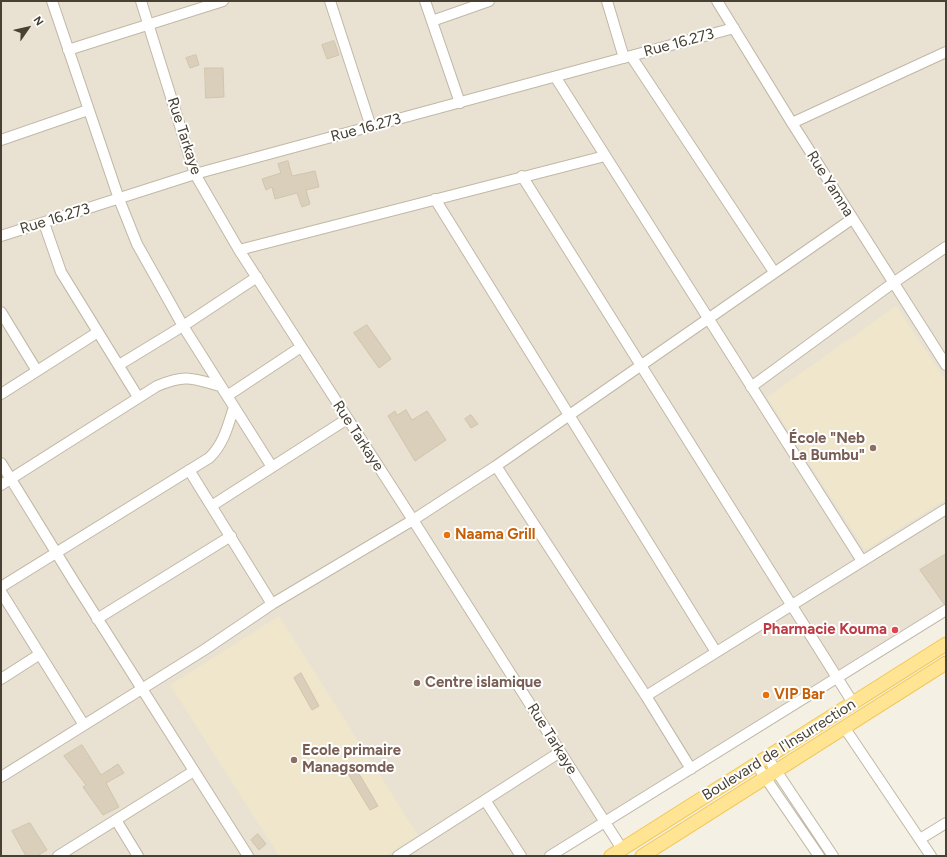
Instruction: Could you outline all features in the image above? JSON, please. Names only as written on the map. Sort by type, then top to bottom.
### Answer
[{"type":"main road","name":"Boulevard de l'Insurrection","points":[[616,853],[946,644]]},
{"type":"main road","name":"Boulevard de l'Insurrection","points":[[642,856],[946,663]]},
{"type":"street","points":[[52,1],[119,199],[137,244],[183,326],[272,467]]},
{"type":"street","name":"Rue Tarkaye","points":[[141,1],[195,174],[238,250],[257,277],[301,348],[413,520],[560,752],[604,823],[616,853]]},
{"type":"street","points":[[68,50],[223,1]]},
{"type":"street","points":[[330,1],[371,127]]},
{"type":"street","points":[[425,1],[460,102]]},
{"type":"street","points":[[432,21],[489,1]]},
{"type":"street","points":[[607,1],[627,57],[774,272]]},
{"type":"street","name":"Rue Yamna","points":[[717,1],[852,219],[946,365]]},
{"type":"street","name":"Rue 16.273","points":[[1,236],[195,174],[460,102],[556,78],[734,28]]},
{"type":"street","points":[[792,123],[946,52]]},
{"type":"street","points":[[556,78],[862,561]]},
{"type":"street","points":[[2,138],[88,110]]},
{"type":"street","points":[[238,250],[522,176],[605,156]]},
{"type":"street","points":[[522,176],[853,703]]},
{"type":"street","points":[[435,199],[716,652]]},
{"type":"street","points":[[1,777],[142,689],[272,604],[413,520],[496,466],[852,219]]},
{"type":"street","points":[[44,223],[61,272],[138,397]]},
{"type":"street","points":[[751,387],[893,283],[946,247]]},
{"type":"street","points":[[119,365],[183,326],[257,277]]},
{"type":"street","points":[[1,312],[37,370]]},
{"type":"street","points":[[1,394],[98,332]]},
{"type":"street","points":[[227,396],[301,348]]},
{"type":"street","points":[[1,485],[138,397],[172,379],[183,377],[220,386]]},
{"type":"street","points":[[1,587],[55,552],[190,470],[215,452],[225,435],[234,407]]},
{"type":"street","points":[[213,505],[347,419]]},
{"type":"street","points":[[1,463],[97,619],[248,856]]},
{"type":"street","points":[[496,466],[646,696],[691,769]]},
{"type":"street","points":[[190,470],[213,505],[272,604]]},
{"type":"street","points":[[646,696],[946,510]]},
{"type":"street","points":[[97,619],[231,536]]},
{"type":"street","points":[[1,592],[84,725]]},
{"type":"street","points":[[550,856],[946,610]]},
{"type":"street","points":[[1,679],[40,654]]},
{"type":"street","points":[[844,727],[931,856]]},
{"type":"street","points":[[398,856],[560,752]]},
{"type":"street","points":[[767,757],[770,775],[819,856]]},
{"type":"street","points":[[756,764],[770,775],[833,856]]},
{"type":"street","points":[[58,856],[194,771]]},
{"type":"street","points":[[485,800],[521,856]]},
{"type":"street","points":[[116,820],[138,856]]},
{"type":"street","points":[[920,839],[946,823]]},
{"type":"shaded area","points":[[1,1],[946,1],[946,607],[555,856],[1,856]]},
{"type":"shaded area","name":"École \"Neb La Bumbu\"","points":[[896,306],[946,381],[946,499],[865,550],[767,397]]},
{"type":"shaded area","name":"Ecole primaire Managsomde","points":[[279,616],[418,835],[385,856],[279,856],[170,685]]},
{"type":"building","points":[[334,41],[339,55],[327,59],[322,45]]},
{"type":"building","points":[[196,55],[199,65],[190,68],[186,58]]},
{"type":"building","points":[[205,68],[223,68],[224,97],[206,98]]},
{"type":"building","points":[[288,161],[292,176],[315,171],[319,187],[306,190],[310,204],[302,207],[297,193],[275,199],[272,187],[266,190],[262,179],[281,173],[278,164]]},
{"type":"building","points":[[367,325],[391,359],[379,368],[354,333]]},
{"type":"building","points":[[406,410],[412,420],[427,411],[446,440],[415,461],[388,416],[395,411],[397,415]]},
{"type":"building","points":[[471,415],[478,424],[471,428],[465,419]]},
{"type":"building","points":[[946,554],[946,604],[944,604],[920,570]]},
{"type":"building","points":[[301,673],[319,706],[312,710],[294,678]]},
{"type":"building","points":[[82,745],[101,775],[118,764],[124,773],[106,783],[119,807],[103,815],[83,787],[86,785],[64,756]]},
{"type":"building","points":[[355,767],[378,806],[370,810],[347,772]]},
{"type":"building","points":[[30,823],[47,850],[37,856],[26,856],[12,831]]},
{"type":"building","points":[[258,834],[266,844],[259,850],[251,840]]},
{"type":"place","name":"École \"Neb La Bumbu\"","points":[[873,448]]},
{"type":"place","name":"Naama Grill","points":[[447,535]]},
{"type":"place","name":"Pharmacie Kouma","points":[[895,630]]},
{"type":"place","name":"Centre islamique","points":[[417,683]]},
{"type":"place","name":"VIP Bar","points":[[766,695]]},
{"type":"place","name":"Ecole primaire Managsomde","points":[[294,760]]}]
